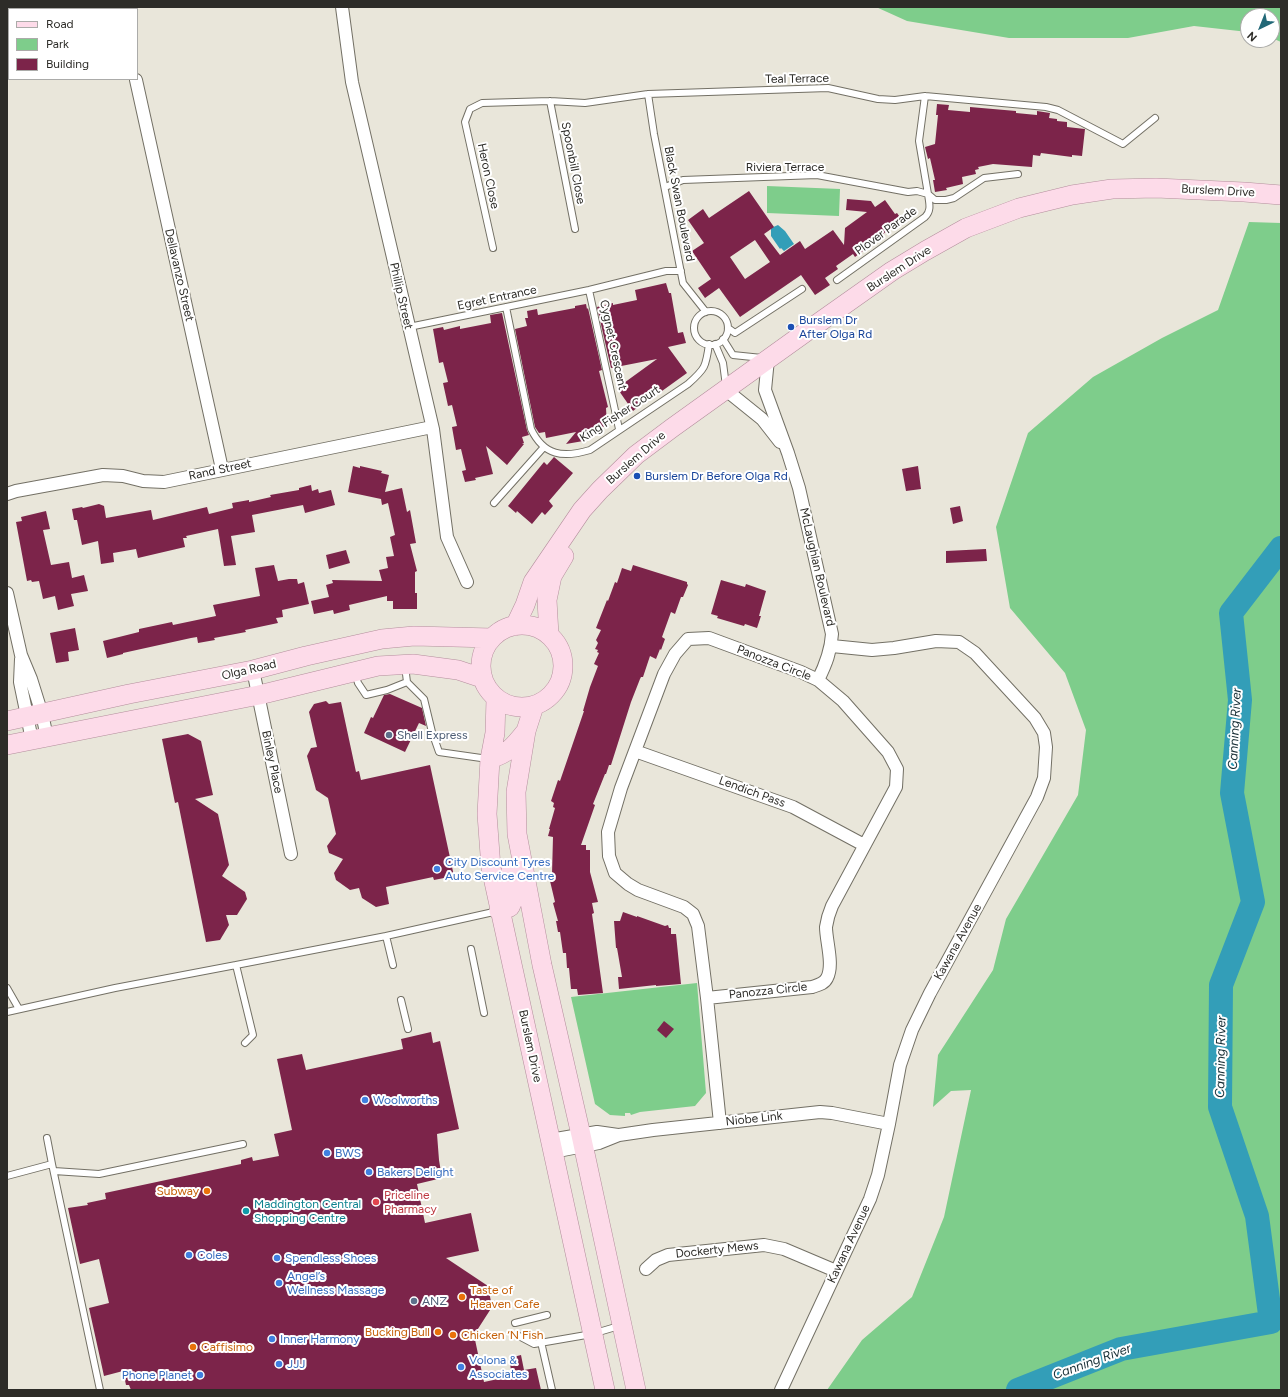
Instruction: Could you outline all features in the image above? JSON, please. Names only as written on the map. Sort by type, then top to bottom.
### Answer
[{"type":"main road","name":"Burslem Drive","points":[[515,626],[525,605],[533,582],[582,510],[636,455],[892,271],[966,228],[1019,208],[1072,195],[1112,189],[1172,188],[1281,195]]},
{"type":"main road","name":"Burslem Drive","points":[[549,635],[547,600],[552,576],[571,542],[582,510]]},
{"type":"main road","points":[[527,625],[539,629],[549,635],[557,645],[562,656],[563,669],[560,681],[554,692],[545,700],[534,706],[521,708],[508,705],[496,699],[488,690],[482,678],[480,667],[485,647],[492,638],[506,628],[515,626],[527,625]]},
{"type":"main road","name":"Olga Road","points":[[7,721],[129,694],[253,670],[306,656],[382,639],[408,637],[492,638]]},
{"type":"main road","points":[[306,656],[378,651],[393,658],[402,670]]},
{"type":"main road","points":[[7,745],[160,716],[259,695],[378,666],[402,670],[413,664],[458,670],[482,678]]},
{"type":"main road","name":"Burslem Drive","points":[[496,699],[495,733],[490,759],[488,814],[491,868],[605,1390]]},
{"type":"main road","points":[[500,911],[510,907],[516,894],[507,849],[507,818],[516,792],[526,731],[534,706]]},
{"type":"main road","points":[[490,759],[501,755],[514,747],[526,731]]},
{"type":"main road","points":[[516,792],[517,834],[542,965],[583,1141],[636,1390]]},
{"type":"street","name":"Phillip Street","points":[[342,7],[352,82],[432,427],[447,537],[467,582]]},
{"type":"street","name":"Dellavanzo Street","points":[[136,80],[222,469]]},
{"type":"street","name":"McLaughlan Boulevard","points":[[768,359],[765,390],[799,488],[832,634],[832,646],[818,680]]},
{"type":"street","name":"McLaughlan Boulevard","points":[[726,390],[762,419],[788,453]]},
{"type":"street","name":"Rand Street","points":[[7,494],[16,490],[104,475],[123,476],[143,481],[164,482],[432,427]]},
{"type":"street","points":[[7,593],[21,655],[20,682],[34,715],[40,738]]},
{"type":"street","name":"Panozza Circle","points":[[707,998],[812,987],[823,984],[828,978],[830,968],[826,928],[828,917],[832,906],[896,786],[897,769],[888,752],[842,701],[818,680],[801,672],[709,638],[688,639],[675,654],[664,674],[621,788],[608,832],[609,856],[615,873],[638,890],[684,907],[692,914],[698,926],[720,1123]]},
{"type":"street","name":"Kawana Avenue","points":[[781,1390],[870,1199],[878,1175],[900,1065],[912,1030],[930,993],[1037,797],[1044,778],[1046,747],[1044,733],[1035,718],[975,652],[958,642],[936,641],[872,650],[832,646]]},
{"type":"street","name":"Binley Place","points":[[253,670],[291,854]]},
{"type":"street","name":"Lendich Pass","points":[[635,751],[793,807],[864,845]]},
{"type":"street","name":"Niobe Link","points":[[551,1146],[583,1141],[596,1132],[619,1135],[820,1112],[889,1124]]},
{"type":"street","name":"Dockerty Mews","points":[[646,1269],[656,1260],[668,1256],[764,1245],[784,1249],[836,1271]]},
{"type":"lane","name":"Teal Terrace","points":[[470,109],[482,103],[550,101],[585,103],[648,94],[828,88],[878,99],[895,100],[925,96],[1046,107],[1058,110],[1123,144],[1155,118]]},
{"type":"lane","name":"Black Swan Boulevard","points":[[648,94],[683,283],[706,312]]},
{"type":"lane","points":[[925,96],[919,142],[928,194],[935,200],[954,198],[984,178],[1018,174]]},
{"type":"lane","name":"Spoonbill Close","points":[[550,101],[575,229]]},
{"type":"lane","name":"Heron Close","points":[[470,109],[465,122],[493,248]]},
{"type":"lane","name":"Riviera Terrace","points":[[665,187],[683,180],[817,175],[908,192],[917,191],[928,194]]},
{"type":"lane","name":"Plover Parade","points":[[837,280],[930,213],[928,194]]},
{"type":"lane","name":"Egret Entrance","points":[[409,327],[589,290],[666,271],[681,271]]},
{"type":"lane","points":[[726,390],[723,363],[712,344],[699,339],[695,335],[694,324],[697,318],[706,312],[711,311],[721,314],[728,328],[735,333],[802,289]]},
{"type":"lane","name":"Cygnet Crescent","points":[[589,290],[619,429]]},
{"type":"lane","points":[[494,503],[544,447],[536,439],[531,429],[506,307]]},
{"type":"lane","points":[[712,344],[726,336],[728,328]]},
{"type":"lane","points":[[723,339],[733,355],[768,359]]},
{"type":"lane","name":"King Fisher Court","points":[[544,447],[560,454],[575,454],[590,450],[619,429],[688,384],[701,373],[712,344]]},
{"type":"lane","points":[[354,672],[358,683],[366,695],[387,690],[402,670],[424,699],[432,732],[439,752],[490,759]]},
{"type":"lane","points":[[7,1012],[130,986],[386,936],[500,911]]},
{"type":"lane","points":[[386,936],[393,965]]},
{"type":"lane","points":[[471,949],[484,1013]]},
{"type":"lane","points":[[236,965],[253,1035],[245,1043]]},
{"type":"lane","points":[[7,988],[19,1009]]},
{"type":"lane","points":[[400,1000],[408,1029]]},
{"type":"lane","points":[[47,1138],[100,1390]]},
{"type":"lane","points":[[7,1176],[53,1168],[99,1174],[243,1144]]},
{"type":"lane","points":[[515,1324],[547,1315]]},
{"type":"lane","points":[[517,1335],[534,1344],[592,1334],[623,1326]]},
{"type":"lane","points":[[541,1342],[552,1390]]},
{"type":"green space","points":[[876,7],[1281,7],[1281,42],[1280,8],[1240,8],[1240,31],[1194,26],[1128,38],[1009,38],[907,21]]},
{"type":"green space","points":[[767,186],[840,189],[839,216],[767,213]]},
{"type":"green space","points":[[1249,222],[1281,223],[1281,1390],[827,1390],[862,1340],[912,1297],[944,1217],[971,1090],[951,1091],[933,1107],[938,1055],[993,970],[1006,919],[1078,795],[1086,730],[1065,673],[1010,608],[996,527],[1028,433],[1093,377],[1162,338],[1218,310]]},
{"type":"green space","points":[[697,983],[706,1093],[695,1106],[640,1112],[631,1115],[630,1113],[625,1113],[625,1116],[610,1115],[595,1104],[571,997]]},
{"type":"water","points":[[778,225],[785,231],[794,244],[784,251],[781,248],[780,249],[771,236],[771,228]]},
{"type":"building","points":[[937,104],[949,105],[948,110],[970,112],[970,107],[1016,111],[1016,113],[1037,115],[1037,111],[1050,113],[1049,118],[1067,122],[1067,127],[1085,129],[1082,156],[1072,155],[1072,157],[1041,153],[1040,156],[1033,155],[1032,167],[993,164],[978,167],[979,169],[975,170],[976,174],[962,177],[963,184],[946,188],[947,190],[935,192],[933,180],[935,180],[930,158],[928,159],[925,147],[935,144],[938,115],[936,115]]},
{"type":"building","points":[[749,191],[774,227],[764,234],[780,255],[800,241],[805,249],[833,230],[844,245],[845,228],[867,212],[846,210],[847,199],[871,201],[875,207],[885,200],[895,214],[897,213],[904,223],[892,230],[891,228],[855,257],[853,254],[836,266],[838,269],[825,278],[830,285],[815,295],[801,275],[740,317],[719,288],[705,298],[698,288],[711,279],[692,251],[704,243],[688,220],[703,209],[709,218]],"holes":[[[755,240],[770,262],[745,279],[730,257]]]},
{"type":"building","points":[[666,283],[669,293],[671,293],[678,333],[683,332],[686,343],[668,347],[687,373],[662,391],[660,389],[642,401],[643,403],[633,411],[617,388],[657,359],[611,368],[597,307],[637,300],[635,290]]},
{"type":"building","points":[[586,304],[602,370],[599,371],[608,407],[606,408],[607,426],[587,430],[589,440],[566,444],[576,432],[546,438],[545,432],[539,433],[535,427],[515,329],[527,326],[525,318],[528,318],[527,311],[537,309],[538,315],[575,308],[575,306]]},
{"type":"building","points":[[502,313],[529,435],[522,437],[524,443],[522,443],[524,444],[507,465],[486,446],[493,474],[465,482],[462,471],[466,470],[461,449],[456,450],[452,427],[457,426],[452,405],[448,406],[443,383],[448,382],[443,362],[439,363],[433,329],[443,327],[444,330],[460,326],[460,329],[491,323],[490,315]]},
{"type":"building","points":[[554,457],[573,473],[549,501],[553,506],[545,515],[542,512],[532,524],[517,511],[516,513],[508,506],[544,462],[547,465]]},
{"type":"building","points":[[353,466],[382,471],[381,473],[389,475],[385,492],[402,488],[407,512],[410,510],[416,543],[410,544],[417,571],[415,572],[415,593],[417,593],[417,609],[393,609],[393,601],[387,601],[387,596],[349,605],[350,610],[334,614],[333,610],[314,614],[311,601],[329,597],[326,585],[333,583],[332,580],[382,581],[379,570],[388,568],[386,557],[394,556],[390,537],[395,535],[388,503],[382,505],[381,499],[348,492]]},
{"type":"building","points":[[918,466],[921,489],[906,491],[902,469]]},
{"type":"building","points":[[311,485],[312,491],[318,489],[319,493],[331,490],[335,505],[305,513],[303,505],[252,515],[255,532],[231,536],[236,565],[224,566],[218,529],[186,536],[187,538],[183,538],[185,547],[138,558],[136,549],[113,553],[114,562],[101,564],[98,541],[82,545],[77,520],[74,520],[72,509],[99,504],[104,506],[106,518],[151,510],[153,520],[207,507],[209,514],[233,508],[232,503],[249,500],[249,502],[271,497],[270,495],[299,490],[299,488]]},
{"type":"building","points":[[960,506],[963,521],[953,524],[950,508]]},
{"type":"building","points":[[46,511],[50,529],[43,530],[51,565],[69,562],[72,578],[84,575],[88,591],[71,594],[74,606],[58,610],[55,596],[43,599],[39,581],[27,581],[16,522],[22,521],[21,517]]},
{"type":"building","points":[[986,549],[987,561],[946,563],[946,551]]},
{"type":"building","points":[[346,550],[350,563],[329,569],[326,555]]},
{"type":"building","points":[[274,565],[278,581],[297,579],[298,584],[304,582],[309,604],[282,610],[283,617],[276,618],[278,623],[245,630],[246,632],[214,638],[215,640],[198,643],[197,637],[191,638],[107,658],[103,641],[139,632],[139,629],[172,622],[173,625],[216,616],[213,605],[260,596],[255,568]]},
{"type":"building","points":[[633,565],[687,582],[688,585],[683,597],[681,597],[675,614],[671,612],[662,637],[665,639],[661,650],[660,649],[656,659],[650,656],[643,677],[640,679],[611,765],[609,765],[593,804],[595,805],[581,845],[586,845],[586,850],[590,850],[590,872],[598,902],[592,903],[594,913],[592,914],[603,993],[578,995],[577,989],[571,989],[566,953],[563,953],[560,932],[558,932],[556,921],[558,921],[553,903],[555,902],[550,881],[554,880],[552,874],[553,837],[548,836],[555,808],[553,807],[554,803],[551,801],[558,780],[560,781],[598,666],[594,664],[599,653],[597,652],[598,650],[595,649],[598,643],[596,640],[601,630],[596,628],[615,582],[617,583],[622,568],[631,571]]},
{"type":"building","points":[[721,580],[745,587],[746,584],[766,591],[757,628],[745,624],[744,626],[717,618],[718,616],[711,614]]},
{"type":"building","points":[[75,628],[79,650],[68,652],[69,661],[56,663],[50,633]]},
{"type":"building","points":[[390,694],[422,708],[426,726],[419,723],[405,752],[364,733],[371,717],[373,718],[384,695]]},
{"type":"building","points":[[326,701],[329,704],[341,702],[356,772],[359,771],[361,780],[430,765],[454,876],[434,880],[433,877],[386,887],[389,904],[376,907],[362,898],[359,888],[350,890],[336,880],[334,873],[343,859],[329,853],[327,846],[336,834],[328,798],[316,790],[307,756],[311,748],[317,747],[309,712],[314,704]]},
{"type":"building","points":[[188,734],[201,741],[213,795],[195,799],[218,814],[229,865],[222,876],[245,892],[247,899],[237,915],[226,915],[229,925],[220,940],[206,942],[178,802],[175,803],[162,739]]},
{"type":"building","points":[[623,912],[665,926],[668,925],[669,928],[671,928],[671,934],[676,934],[681,984],[619,989],[618,977],[622,977],[616,948],[614,921],[620,921]]},
{"type":"building","points":[[664,1021],[674,1029],[666,1038],[657,1030]]},
{"type":"building","name":"Maddington Central Shopping Centre","points":[[431,1032],[433,1043],[440,1041],[459,1129],[437,1134],[442,1178],[417,1184],[425,1223],[471,1213],[479,1251],[446,1258],[488,1286],[492,1307],[474,1335],[484,1382],[512,1376],[509,1358],[521,1355],[524,1370],[536,1368],[541,1390],[131,1390],[129,1385],[126,1385],[123,1371],[104,1376],[89,1308],[109,1303],[99,1259],[80,1264],[68,1208],[88,1205],[87,1203],[106,1199],[105,1193],[241,1164],[241,1160],[252,1157],[253,1161],[279,1156],[274,1134],[292,1130],[277,1059],[302,1054],[306,1070],[403,1049],[401,1039]]},
{"type":"waterway","name":"Canning River","points":[[1018,1390],[1121,1349],[1271,1322],[1257,1216],[1220,1107],[1221,985],[1253,902],[1232,793],[1240,700],[1231,613],[1281,548]]},
{"type":"place","name":"Burslem Dr After Olga Rd","points":[[791,327]]},
{"type":"place","name":"Burslem Dr Before Olga Rd","points":[[637,476]]},
{"type":"place","name":"Shell Express","points":[[389,735]]},
{"type":"place","name":"City Discount Tyres Auto Service Centre","points":[[437,869]]},
{"type":"place","name":"Woolworths","points":[[365,1100]]},
{"type":"place","name":"BWS","points":[[327,1153]]},
{"type":"place","name":"Bakers Delight","points":[[369,1172]]},
{"type":"place","name":"Subway","points":[[207,1191]]},
{"type":"place","name":"Priceline Pharmacy","points":[[376,1202]]},
{"type":"place","name":"Maddington Central Shopping Centre","points":[[246,1211]]},
{"type":"place","name":"Coles","points":[[189,1255]]},
{"type":"place","name":"Spendless Shoes","points":[[277,1258]]},
{"type":"place","name":"Angel’s Wellness Massage","points":[[279,1283]]},
{"type":"place","name":"Taste of Heaven Cafe","points":[[462,1297]]},
{"type":"place","name":"ANZ","points":[[414,1301]]},
{"type":"place","name":"Bucking Bull","points":[[438,1332]]},
{"type":"place","name":"Chicken ‘N Fish","points":[[453,1335]]},
{"type":"place","name":"Inner Harmony","points":[[272,1339]]},
{"type":"place","name":"Caffisimo","points":[[193,1347]]},
{"type":"place","name":"JJJ","points":[[279,1364]]},
{"type":"place","name":"Volona & Associates","points":[[461,1367]]},
{"type":"place","name":"Phone Planet","points":[[200,1375]]}]
